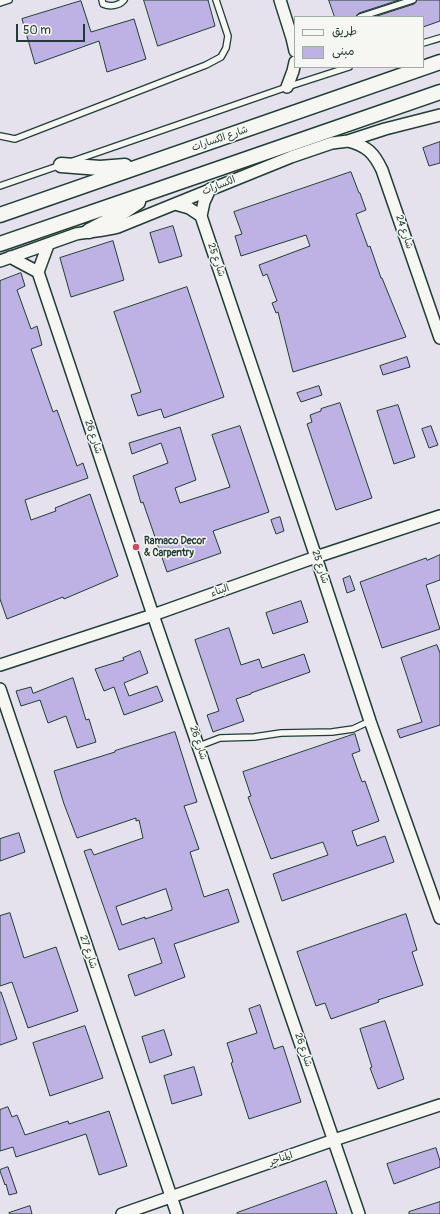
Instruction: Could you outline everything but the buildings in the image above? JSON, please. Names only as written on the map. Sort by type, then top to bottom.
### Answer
[{"type":"street","points":[[280,0],[294,38]]},
{"type":"street","name":"شارع الكسارات","points":[[424,68],[440,62]]},
{"type":"street","points":[[287,87],[294,66]]},
{"type":"street","name":"شارع الكسارات","points":[[0,215],[423,68]]},
{"type":"street","points":[[0,244],[440,92]]},
{"type":"street","name":"الكسارات","points":[[5,259],[76,234],[89,231],[106,231],[118,227],[291,157],[332,143],[348,141],[385,129],[440,115]]},
{"type":"street","name":"شارع 24","points":[[348,141],[360,144],[369,150],[377,159],[440,338]]},
{"type":"street","points":[[61,165],[100,168],[145,164]]},
{"type":"street","points":[[175,204],[189,208],[201,216],[204,202],[210,189]]},
{"type":"street","points":[[89,231],[123,212],[151,192]]},
{"type":"street","name":"شارع 25","points":[[201,216],[370,721],[440,918]]},
{"type":"street","points":[[5,259],[38,272],[48,245]]},
{"type":"street","name":"شارع 26","points":[[38,272],[153,615],[359,1214]]},
{"type":"street","name":"البناء","points":[[0,666],[153,615],[316,557],[440,516]]},
{"type":"street","name":"شارع 27","points":[[0,689],[177,1214]]},
{"type":"street","name":"المناجر","points":[[122,1214],[334,1140],[440,1105]]},
{"type":"lane","points":[[0,3],[9,0]]},
{"type":"lane","points":[[102,0],[103,4],[114,6],[123,2],[124,0]]},
{"type":"lane","points":[[0,136],[15,139],[206,65],[221,57],[226,48],[228,36],[216,0]]},
{"type":"lane","points":[[363,16],[413,0]]},
{"type":"lane","points":[[424,43],[440,38]]},
{"type":"lane","points":[[0,186],[346,68]]},
{"type":"lane","points":[[199,746],[220,738],[254,737],[281,733],[332,732],[353,729],[370,721]]},
{"type":"place","name":"Ramaco Decor & Carpentry","points":[[136,547]]}]
